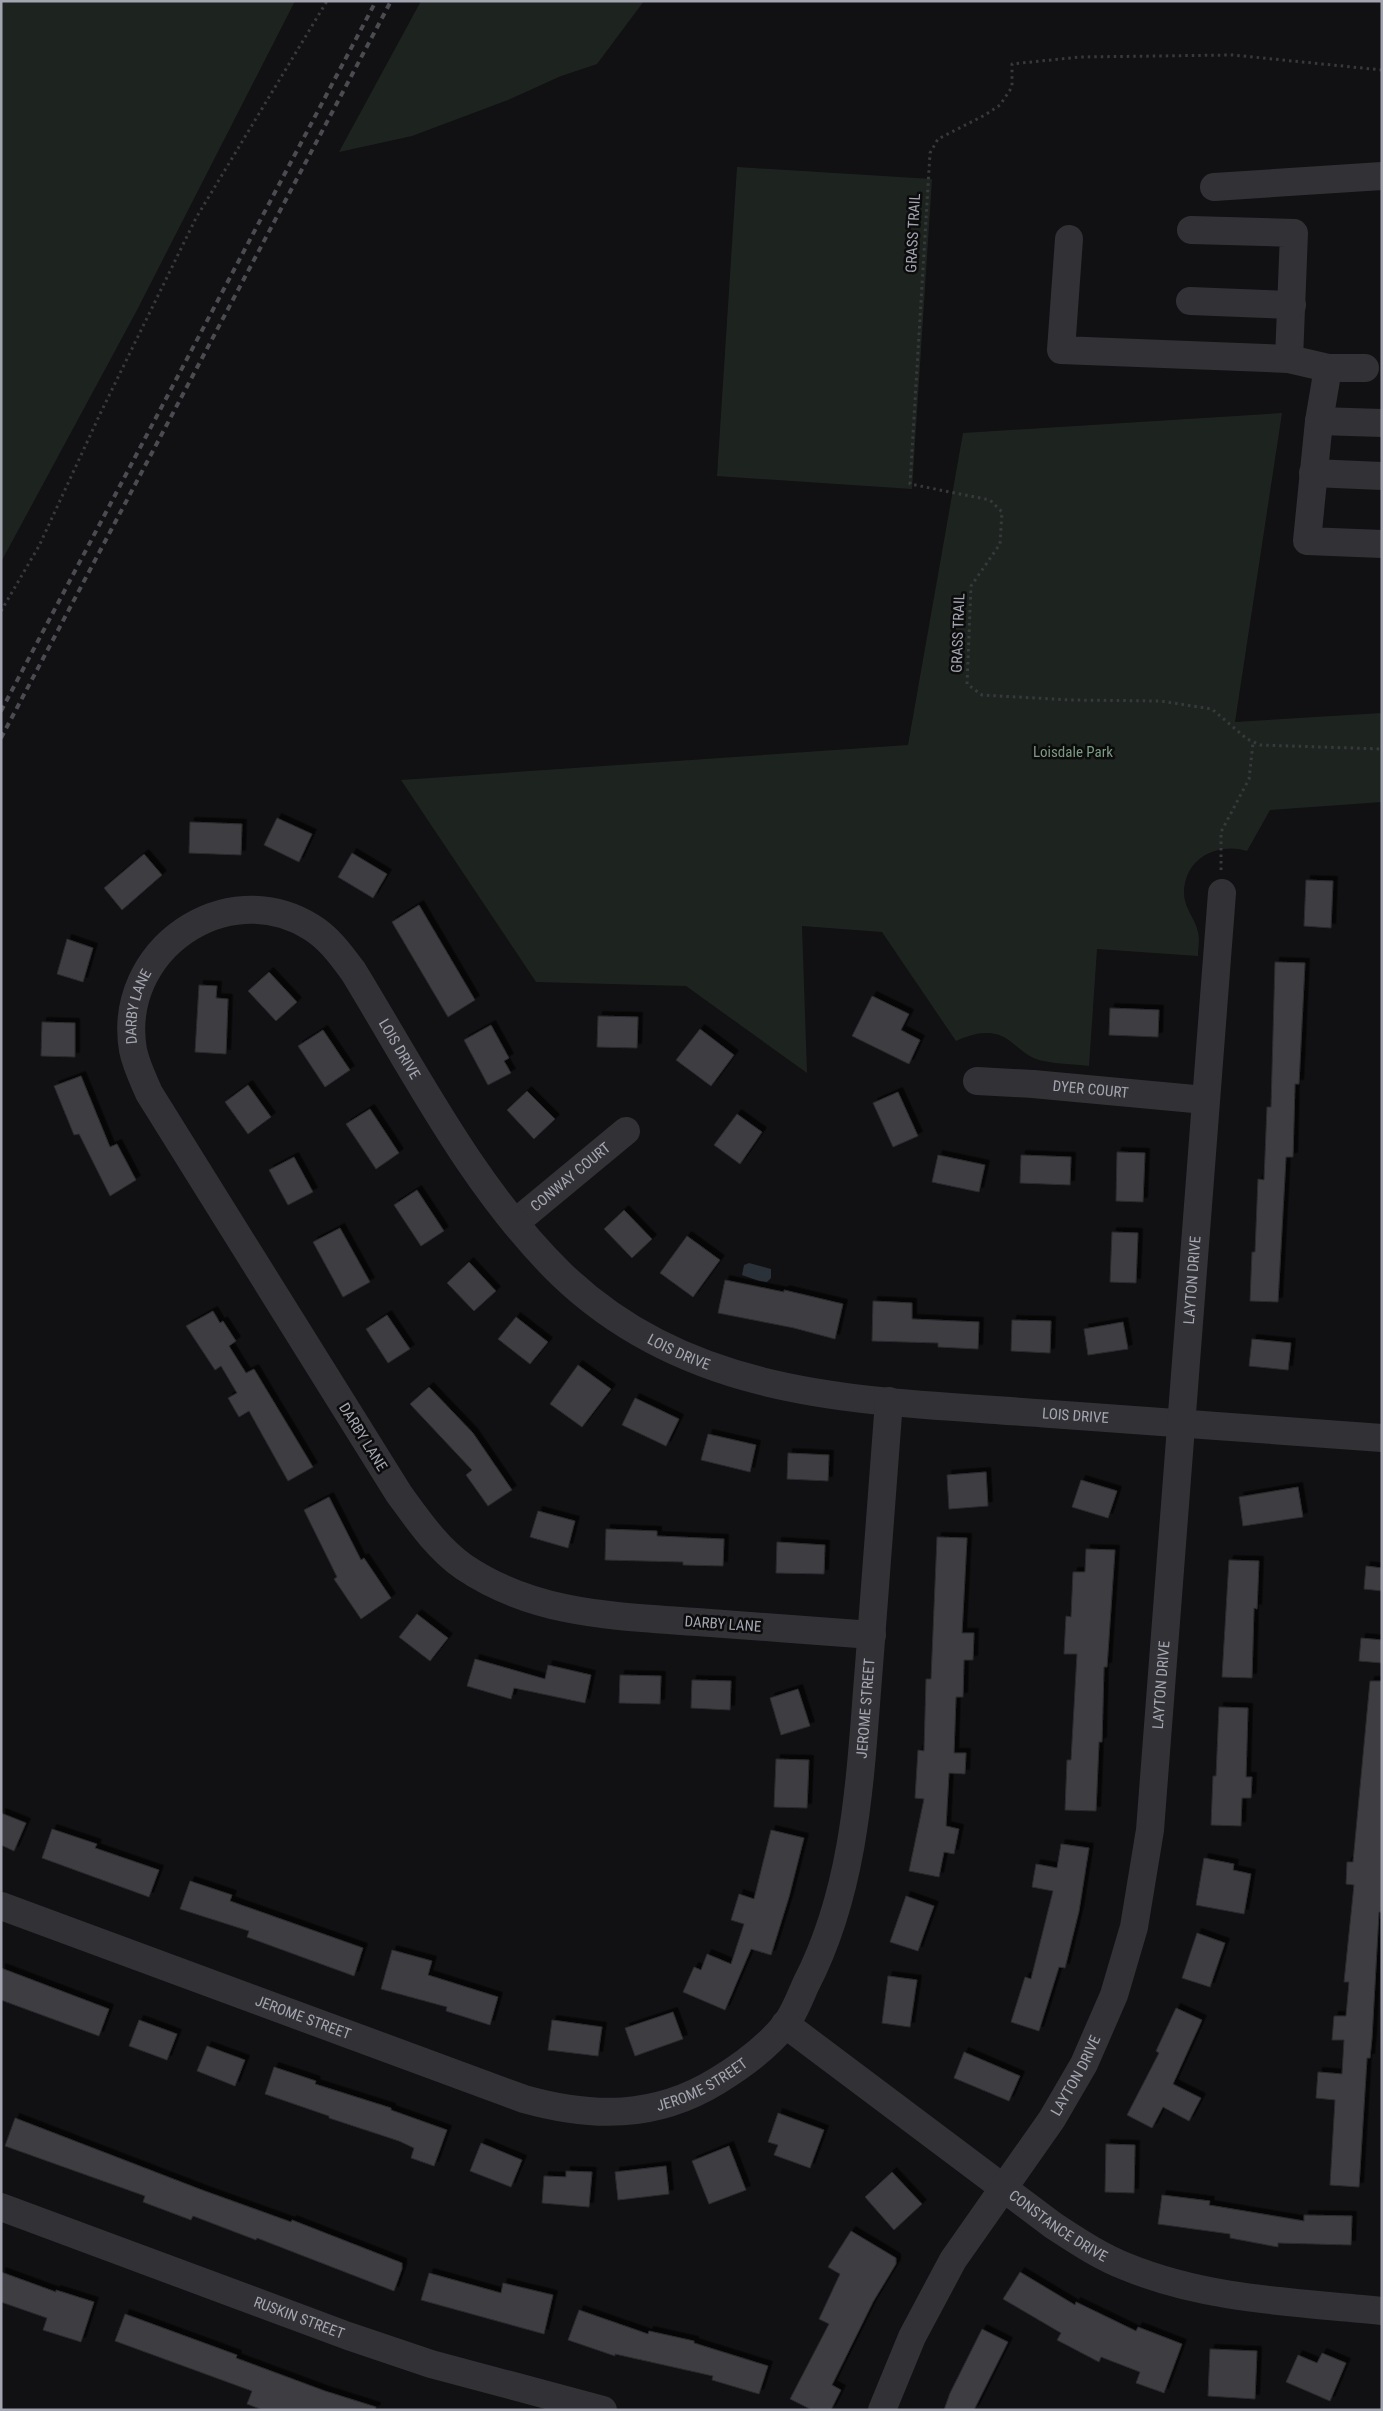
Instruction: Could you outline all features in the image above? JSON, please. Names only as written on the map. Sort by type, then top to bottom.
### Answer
[{"type":"street","points":[[1214,187],[1382,176]]},
{"type":"street","points":[[1191,230],[1294,233],[1289,359]]},
{"type":"street","points":[[1069,239],[1061,350],[1289,359],[1328,368],[1365,368]]},
{"type":"street","points":[[1190,301],[1292,305]]},
{"type":"street","points":[[1328,368],[1319,420],[1307,541],[1382,544]]},
{"type":"street","points":[[1319,420],[1382,423]]},
{"type":"street","points":[[1313,472],[1382,476]]},
{"type":"street","name":"LAYTON DRIVE","points":[[882,2410],[912,2337],[953,2260],[1052,2119],[1084,2064],[1114,1995],[1134,1927],[1150,1830],[1222,893]]},
{"type":"street","name":"LOIS DRIVE","points":[[180,932],[216,915],[248,911],[281,915],[311,927],[323,936],[340,952],[354,971],[477,1174],[515,1223],[560,1272],[580,1290],[626,1324],[710,1367],[785,1388],[889,1402],[1382,1438]]},
{"type":"street","name":"DARBY LANE","points":[[180,932],[156,956],[135,999],[133,1048],[137,1064],[149,1092],[399,1494],[428,1535],[462,1566],[486,1581],[540,1604],[600,1615],[872,1635]]},
{"type":"street","name":"DYER COURT","points":[[977,1081],[1033,1084],[1205,1100]]},
{"type":"street","name":"CONWAY COURT","points":[[515,1223],[626,1131]]},
{"type":"street","name":"JEROME STREET","points":[[1,1906],[524,2099],[581,2112],[613,2113],[645,2109],[672,2102],[704,2089],[740,2067],[785,2024],[831,1928],[845,1882],[858,1809],[889,1402]]},
{"type":"street","name":"CONSTANCE DRIVE","points":[[785,2024],[1002,2188],[1083,2245],[1124,2266],[1168,2282],[1249,2298],[1382,2311]]},
{"type":"street","name":"RUSKIN STREET","points":[[1,2207],[348,2336],[431,2364],[603,2410]]},
{"type":"path","points":[[1,611],[39,546],[101,412],[196,218],[327,1]]},
{"type":"path","name":"GRASS TRAIL","points":[[1253,743],[1212,710],[1160,701],[1070,700],[982,694],[967,684],[971,586],[1000,544],[1002,512],[990,500],[910,484],[930,153],[938,139],[986,115],[1008,96],[1012,87],[1012,64],[1080,57],[1233,55],[1382,70]]},
{"type":"path","points":[[1222,893],[1220,837],[1227,818],[1249,779],[1253,743],[1269,746],[1382,749]]},
{"type":"green space","points":[[1,1],[295,1],[136,312],[1,562]]},
{"type":"green space","points":[[421,1],[644,1],[597,64],[561,76],[508,100],[412,136],[339,152]]},
{"type":"green space","points":[[737,167],[932,179],[912,489],[717,476]]},
{"type":"green space","name":"Loisdale Park","points":[[1282,413],[1235,722],[1382,713],[1382,802],[1270,810],[1247,851],[1225,849],[1214,851],[1196,862],[1190,870],[1186,881],[1184,898],[1198,932],[1198,956],[1097,949],[1089,1066],[1035,1059],[997,1034],[977,1034],[956,1041],[882,932],[802,926],[807,1073],[686,986],[536,982],[401,780],[908,745],[963,433]]},
{"type":"shaded area","points":[[749,1263],[771,1269],[771,1278],[767,1282],[742,1275],[744,1265]]},
{"type":"building","points":[[277,818],[312,834],[299,862],[264,845]]},
{"type":"building","points":[[190,822],[242,824],[241,855],[189,853]]},
{"type":"building","points":[[352,853],[387,874],[373,898],[338,877]]},
{"type":"building","points":[[144,854],[162,875],[122,910],[104,888]]},
{"type":"building","points":[[1306,880],[1333,881],[1331,928],[1304,926]]},
{"type":"building","points":[[419,905],[475,1000],[448,1017],[392,922]]},
{"type":"building","points":[[67,939],[93,948],[83,982],[57,974]]},
{"type":"building","points":[[1275,962],[1305,963],[1299,1084],[1295,1084],[1293,1157],[1286,1157],[1278,1302],[1250,1301],[1252,1252],[1255,1252],[1258,1179],[1264,1180],[1267,1107],[1271,1107]]},
{"type":"building","points":[[269,972],[297,1002],[276,1021],[248,991]]},
{"type":"building","points":[[199,985],[217,986],[216,998],[228,999],[226,1054],[195,1052]]},
{"type":"building","points":[[872,996],[909,1014],[901,1030],[920,1040],[909,1064],[852,1036]]},
{"type":"building","points":[[1110,1008],[1159,1010],[1158,1037],[1109,1035]]},
{"type":"building","points":[[598,1016],[638,1017],[637,1048],[597,1047]]},
{"type":"building","points":[[42,1022],[75,1023],[75,1057],[41,1056]]},
{"type":"building","points":[[491,1025],[509,1058],[504,1061],[511,1073],[488,1085],[464,1040]]},
{"type":"building","points":[[700,1029],[734,1055],[711,1086],[676,1060]]},
{"type":"building","points":[[323,1030],[350,1070],[325,1087],[298,1046]]},
{"type":"building","points":[[81,1076],[110,1147],[117,1144],[136,1180],[110,1196],[79,1134],[74,1135],[54,1086]]},
{"type":"building","points":[[248,1085],[271,1117],[248,1134],[225,1102]]},
{"type":"building","points":[[527,1091],[555,1119],[534,1139],[507,1110]]},
{"type":"building","points":[[898,1092],[918,1136],[893,1147],[873,1103]]},
{"type":"building","points":[[370,1109],[399,1153],[376,1169],[346,1124]]},
{"type":"building","points":[[737,1114],[762,1132],[740,1164],[714,1145]]},
{"type":"building","points":[[1117,1152],[1145,1153],[1143,1202],[1116,1201]]},
{"type":"building","points":[[938,1155],[985,1165],[979,1192],[932,1182]]},
{"type":"building","points":[[1021,1155],[1071,1157],[1070,1185],[1020,1183]]},
{"type":"building","points":[[294,1157],[313,1192],[288,1205],[269,1170]]},
{"type":"building","points":[[417,1190],[444,1231],[421,1246],[394,1205]]},
{"type":"building","points":[[624,1210],[652,1239],[632,1258],[604,1229]]},
{"type":"building","points":[[340,1228],[370,1282],[343,1297],[313,1242]]},
{"type":"building","points":[[1112,1232],[1138,1233],[1136,1283],[1110,1282]]},
{"type":"building","points":[[687,1236],[720,1260],[693,1297],[660,1273]]},
{"type":"building","points":[[469,1262],[496,1291],[474,1311],[447,1283]]},
{"type":"building","points":[[725,1280],[784,1292],[784,1290],[843,1304],[835,1339],[794,1328],[718,1313]]},
{"type":"building","points":[[873,1301],[912,1303],[912,1319],[979,1322],[978,1349],[938,1347],[938,1343],[872,1341]]},
{"type":"building","points":[[213,1311],[220,1323],[223,1321],[236,1341],[229,1346],[246,1373],[254,1369],[313,1467],[288,1481],[249,1411],[239,1417],[228,1398],[237,1393],[221,1366],[215,1370],[186,1326]]},
{"type":"building","points":[[387,1315],[410,1349],[388,1363],[366,1329]]},
{"type":"building","points":[[516,1317],[548,1342],[530,1364],[498,1339]]},
{"type":"building","points":[[1012,1320],[1051,1321],[1050,1353],[1011,1351]]},
{"type":"building","points":[[1123,1322],[1128,1349],[1088,1355],[1084,1329]]},
{"type":"building","points":[[1252,1339],[1291,1343],[1288,1370],[1249,1366]]},
{"type":"building","points":[[578,1365],[611,1389],[582,1427],[550,1404]]},
{"type":"building","points":[[429,1387],[473,1433],[512,1490],[488,1506],[466,1475],[472,1470],[410,1404]]},
{"type":"building","points":[[635,1398],[679,1419],[666,1446],[622,1425]]},
{"type":"building","points":[[708,1434],[756,1445],[750,1472],[701,1460]]},
{"type":"building","points":[[788,1453],[829,1455],[828,1481],[787,1479]]},
{"type":"building","points":[[986,1472],[988,1506],[949,1509],[947,1475]]},
{"type":"building","points":[[1081,1480],[1117,1491],[1108,1518],[1072,1507]]},
{"type":"building","points":[[1298,1487],[1303,1517],[1243,1526],[1239,1497]]},
{"type":"building","points":[[329,1497],[361,1560],[364,1558],[391,1598],[361,1619],[334,1579],[337,1577],[304,1510]]},
{"type":"building","points":[[538,1511],[575,1521],[568,1548],[530,1537]]},
{"type":"building","points":[[606,1529],[657,1531],[657,1536],[724,1539],[723,1566],[683,1565],[683,1562],[605,1560]]},
{"type":"building","points":[[937,1537],[967,1538],[962,1633],[974,1633],[973,1660],[964,1660],[963,1697],[956,1697],[954,1753],[966,1753],[965,1774],[949,1773],[946,1826],[959,1829],[954,1854],[944,1852],[939,1877],[909,1871],[924,1799],[915,1798],[918,1750],[924,1751],[926,1679],[931,1679]]},
{"type":"building","points":[[777,1542],[825,1545],[824,1574],[776,1573]]},
{"type":"building","points":[[1086,1549],[1115,1550],[1107,1667],[1104,1667],[1102,1742],[1099,1742],[1096,1811],[1065,1810],[1067,1760],[1071,1760],[1077,1654],[1064,1654],[1066,1616],[1071,1617],[1073,1572],[1085,1572]]},
{"type":"building","points":[[1229,1560],[1259,1561],[1257,1609],[1254,1608],[1252,1678],[1222,1677]]},
{"type":"building","points":[[1366,1566],[1382,1568],[1382,1591],[1364,1589]]},
{"type":"building","points":[[417,1614],[448,1638],[430,1661],[399,1637]]},
{"type":"building","points":[[1361,1638],[1382,1640],[1382,1663],[1359,1661]]},
{"type":"building","points":[[475,1659],[545,1679],[548,1665],[591,1675],[585,1703],[514,1688],[511,1699],[467,1686]]},
{"type":"building","points":[[620,1675],[661,1676],[660,1704],[619,1703]]},
{"type":"building","points":[[692,1680],[731,1681],[730,1710],[691,1708]]},
{"type":"building","points":[[1370,1681],[1382,1681],[1382,1900],[1381,1912],[1379,1912],[1372,2038],[1370,2058],[1367,2058],[1359,2187],[1330,2185],[1335,2100],[1316,2098],[1318,2072],[1342,2074],[1344,2040],[1332,2040],[1334,2016],[1346,2016],[1349,1982],[1344,1982],[1354,1885],[1346,1884],[1347,1862],[1353,1862]]},
{"type":"building","points":[[798,1689],[810,1726],[781,1735],[770,1698]]},
{"type":"building","points":[[1219,1707],[1248,1708],[1246,1777],[1252,1777],[1251,1798],[1242,1798],[1241,1826],[1211,1825],[1213,1776],[1216,1776]]},
{"type":"building","points":[[776,1759],[809,1760],[807,1808],[774,1807]]},
{"type":"building","points":[[1,1813],[26,1823],[14,1851],[1,1845]]},
{"type":"building","points":[[52,1829],[97,1844],[95,1848],[159,1870],[149,1897],[42,1858]]},
{"type":"building","points":[[771,1830],[804,1838],[789,1897],[771,1955],[751,1949],[725,2010],[683,1992],[694,1967],[701,1970],[707,1954],[731,1964],[744,1924],[731,1920],[739,1894],[754,1899]]},
{"type":"building","points":[[1061,1844],[1089,1848],[1079,1911],[1065,1968],[1059,1967],[1039,2031],[1011,2022],[1025,1977],[1031,1979],[1053,1891],[1032,1887],[1036,1864],[1057,1868]]},
{"type":"building","points":[[1204,1858],[1234,1864],[1233,1870],[1251,1874],[1244,1914],[1196,1905]]},
{"type":"building","points":[[190,1881],[232,1895],[230,1901],[363,1948],[354,1976],[247,1937],[249,1931],[180,1909]]},
{"type":"building","points":[[906,1896],[934,1906],[918,1951],[890,1942]]},
{"type":"building","points":[[1197,1933],[1225,1943],[1210,1987],[1182,1978]]},
{"type":"building","points":[[392,1950],[432,1961],[428,1975],[498,1997],[490,2025],[446,2011],[447,2007],[381,1989]]},
{"type":"building","points":[[1,1968],[109,2009],[99,2036],[1,2000]]},
{"type":"building","points":[[888,1976],[917,1980],[910,2027],[882,2023]]},
{"type":"building","points":[[1176,2008],[1202,2020],[1173,2084],[1201,2098],[1189,2121],[1163,2107],[1152,2128],[1127,2115],[1159,2053],[1156,2051]]},
{"type":"building","points":[[673,2012],[683,2039],[635,2056],[625,2028]]},
{"type":"building","points":[[139,2020],[177,2034],[167,2060],[129,2046]]},
{"type":"building","points":[[552,2020],[602,2027],[598,2056],[548,2050]]},
{"type":"building","points":[[207,2046],[245,2060],[235,2086],[197,2071]]},
{"type":"building","points":[[964,2052],[1020,2076],[1009,2101],[954,2078]]},
{"type":"building","points":[[274,2067],[316,2081],[315,2084],[391,2108],[391,2110],[447,2130],[434,2166],[411,2158],[414,2148],[399,2141],[265,2094]]},
{"type":"building","points":[[778,2113],[824,2130],[810,2168],[774,2155],[778,2145],[768,2142]]},
{"type":"building","points":[[15,2118],[202,2190],[291,2222],[292,2220],[402,2263],[402,2269],[394,2291],[257,2238],[256,2240],[193,2216],[191,2220],[143,2202],[145,2196],[5,2146]]},
{"type":"building","points":[[481,2143],[522,2160],[511,2187],[470,2171]]},
{"type":"building","points":[[1106,2144],[1135,2145],[1134,2193],[1105,2192]]},
{"type":"building","points":[[729,2146],[746,2190],[709,2204],[692,2161]]},
{"type":"building","points":[[666,2166],[669,2194],[618,2200],[615,2172]]},
{"type":"building","points":[[566,2171],[592,2172],[589,2207],[542,2203],[544,2176],[566,2177]]},
{"type":"building","points":[[892,2172],[922,2204],[894,2230],[865,2197]]},
{"type":"building","points":[[1162,2195],[1210,2201],[1209,2205],[1304,2221],[1304,2215],[1352,2216],[1351,2245],[1278,2243],[1278,2247],[1230,2238],[1230,2234],[1158,2224]]},
{"type":"building","points":[[851,2231],[896,2258],[896,2264],[873,2302],[832,2385],[841,2390],[831,2410],[812,2410],[790,2399],[829,2324],[819,2319],[840,2274],[828,2267]]},
{"type":"building","points":[[1,2272],[56,2292],[56,2290],[94,2302],[81,2342],[43,2330],[47,2318],[1,2302]]},
{"type":"building","points":[[1020,2272],[1075,2305],[1076,2302],[1136,2331],[1138,2327],[1182,2344],[1164,2393],[1136,2383],[1140,2372],[1101,2357],[1099,2362],[1057,2340],[1061,2333],[1003,2299]]},
{"type":"building","points":[[429,2273],[501,2293],[503,2283],[553,2295],[544,2334],[421,2300]]},
{"type":"building","points":[[579,2310],[648,2334],[649,2331],[694,2341],[694,2343],[768,2366],[759,2394],[712,2380],[713,2376],[615,2354],[615,2356],[568,2340]]},
{"type":"building","points":[[125,2314],[237,2355],[236,2358],[325,2391],[376,2407],[375,2410],[263,2410],[247,2404],[252,2391],[115,2341]]},
{"type":"building","points":[[982,2329],[1008,2342],[974,2410],[944,2410],[950,2393]]},
{"type":"building","points":[[1210,2349],[1257,2351],[1255,2399],[1208,2396]]},
{"type":"building","points":[[1322,2353],[1346,2363],[1330,2401],[1286,2382],[1298,2355],[1317,2363]]},
{"type":"railway","points":[[1,711],[376,1]]},
{"type":"railway","points":[[1,738],[391,1]]}]
